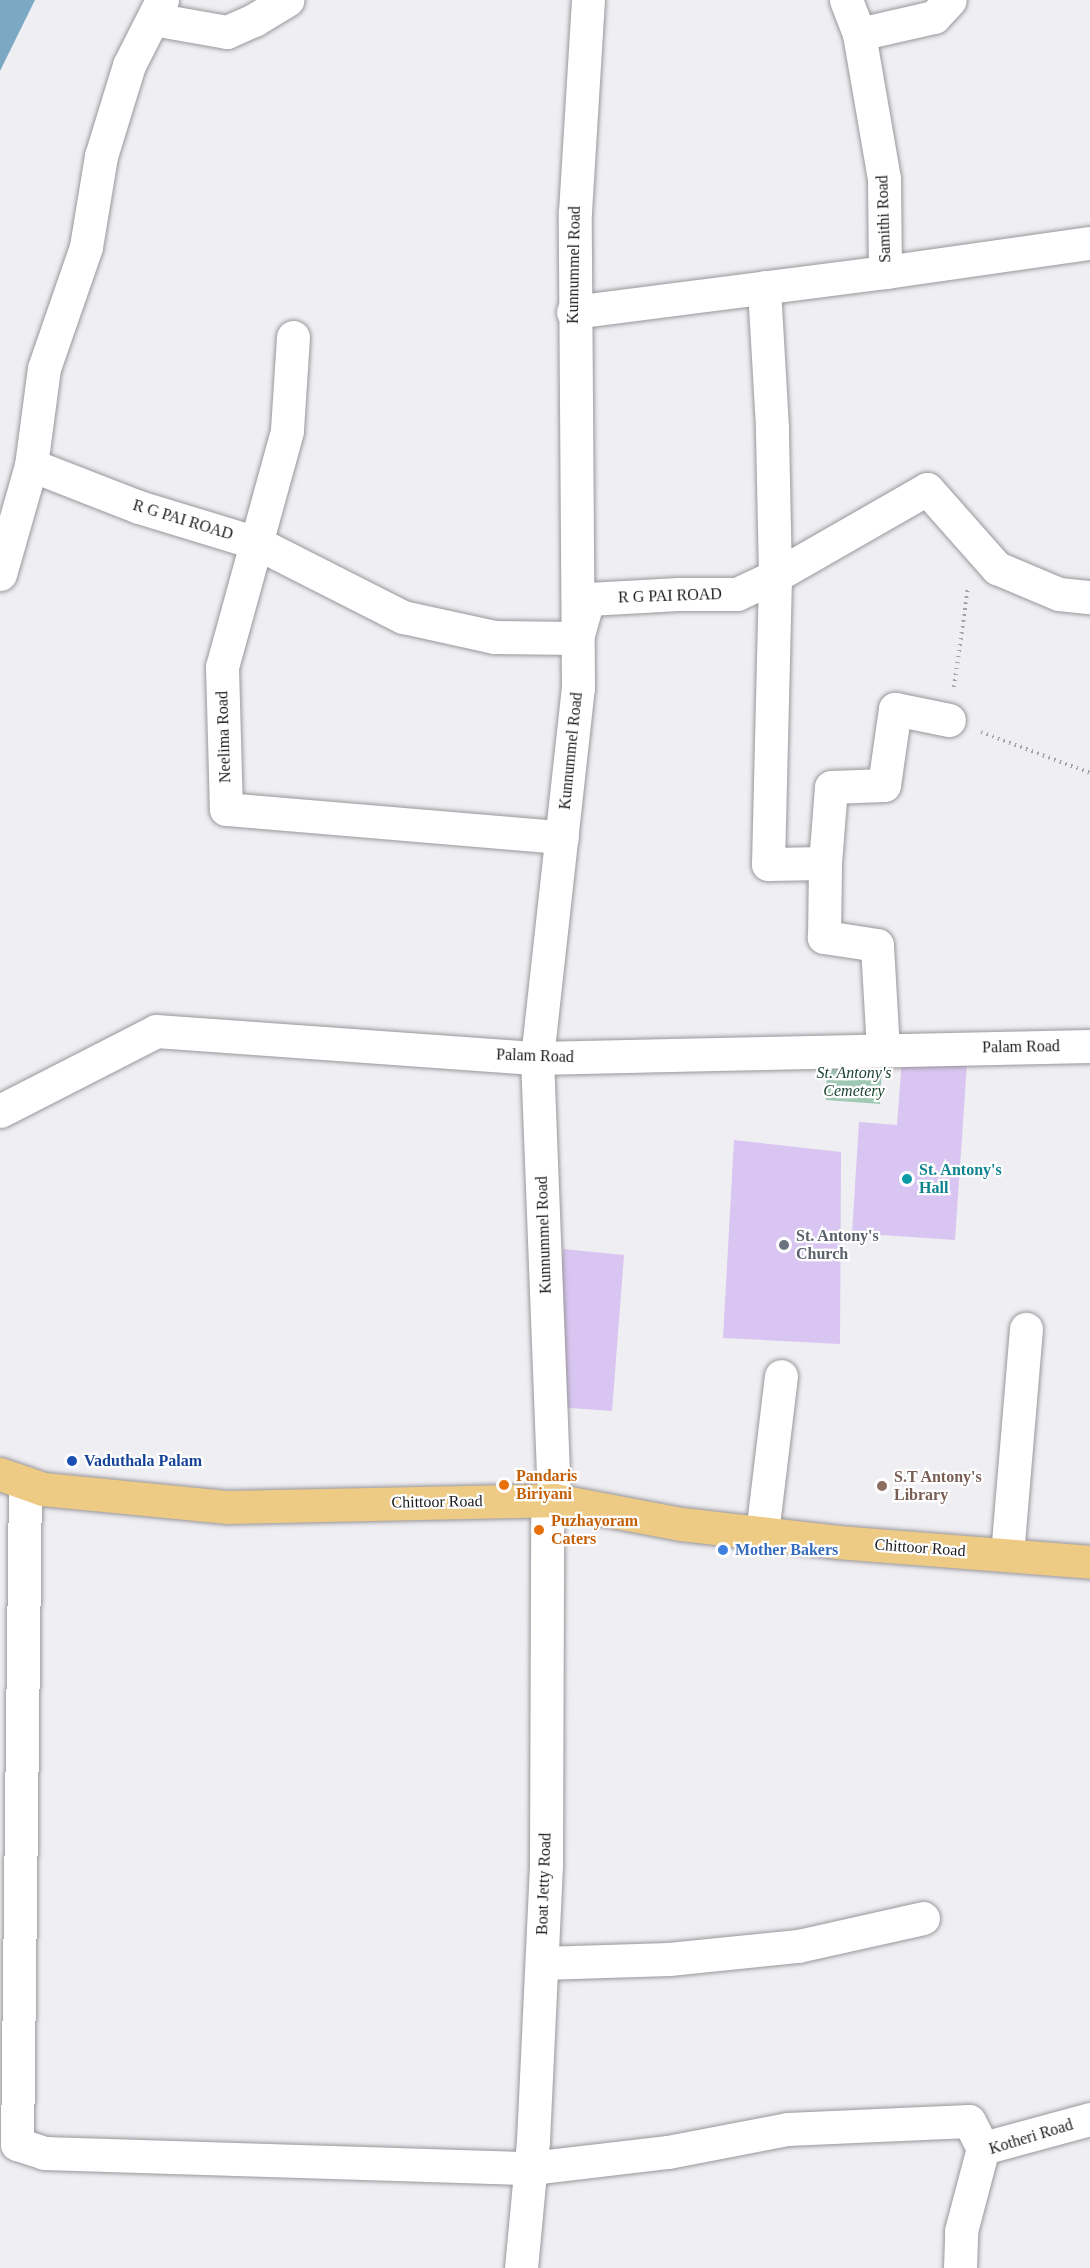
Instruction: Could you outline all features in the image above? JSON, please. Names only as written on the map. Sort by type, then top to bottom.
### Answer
[{"type":"main road","name":"Chittoor Road","points":[[13,1478],[43,1489],[228,1507],[550,1500],[681,1524],[838,1542],[1090,1562]]},
{"type":"street","points":[[0,574],[31,465],[44,368],[86,247],[101,156],[129,65],[158,9],[227,32],[254,20],[287,0]]},
{"type":"street","name":"Kunnummel Road","points":[[550,1500],[537,1058],[578,688],[573,312],[575,212],[588,0]]},
{"type":"street","name":"Samithi Road","points":[[846,0],[859,34],[884,179],[885,272],[1090,243]]},
{"type":"street","points":[[859,34],[934,17],[950,0]]},
{"type":"street","points":[[573,312],[885,272]]},
{"type":"street","points":[[764,287],[772,427],[775,576],[768,864],[825,863]]},
{"type":"street","name":"Neelima Road","points":[[293,337],[287,431],[222,667],[226,809],[562,837]]},
{"type":"street","name":"R G PAI ROAD","points":[[31,465],[139,507],[257,543],[403,618],[494,637],[577,638],[588,599],[679,594],[736,594],[775,576],[927,489],[997,568],[1059,594],[1090,597]]},
{"type":"street","points":[[883,1050],[877,945],[824,937],[825,863],[831,787],[884,785],[895,709],[949,720]]},
{"type":"street","name":"Palam Road","points":[[0,1111],[156,1031],[537,1058],[1090,1046]]},
{"type":"street","points":[[1007,1555],[1026,1329]]},
{"type":"street","points":[[762,1533],[781,1376]]},
{"type":"street","points":[[13,1478],[9,2147],[44,2152],[531,2168],[668,2152],[787,2129],[969,2121],[983,2148]]},
{"type":"street","name":"Boat Jetty Road","points":[[521,2268],[531,2168],[546,1864],[550,1500]]},
{"type":"street","points":[[542,1963],[669,1959],[798,1946],[922,1918]]},
{"type":"street","name":"Kotheri Road","points":[[960,2268],[961,2231],[983,2148],[1090,2119]]},
{"type":"path","points":[[975,542],[949,720],[1090,773]]},
{"type":"green space","name":"St. Antony's Cemetery","points":[[827,1061],[882,1064],[880,1104],[826,1100]]},
{"type":"water","points":[[0,0],[35,0],[0,71]]},
{"type":"building","name":"St. Antony's Hall","points":[[902,1059],[967,1063],[955,1240],[852,1233],[859,1122],[897,1125]]},
{"type":"building","name":"St. Antony's Church","points":[[734,1140],[841,1152],[840,1344],[723,1338]]},
{"type":"building","points":[[563,1249],[624,1255],[612,1411],[556,1407]]},
{"type":"place","name":"St. Antony's Hall","points":[[907,1179]]},
{"type":"place","name":"St. Antony's Church","points":[[784,1245]]},
{"type":"place","name":"Vaduthala Palam","points":[[72,1461]]},
{"type":"place","name":"Pandaris Biriyani","points":[[504,1485]]},
{"type":"place","name":"S.T Antony's Library","points":[[882,1486]]},
{"type":"place","name":"Puzhayoram Caters","points":[[539,1530]]},
{"type":"place","name":"Mother Bakers","points":[[723,1550]]}]
